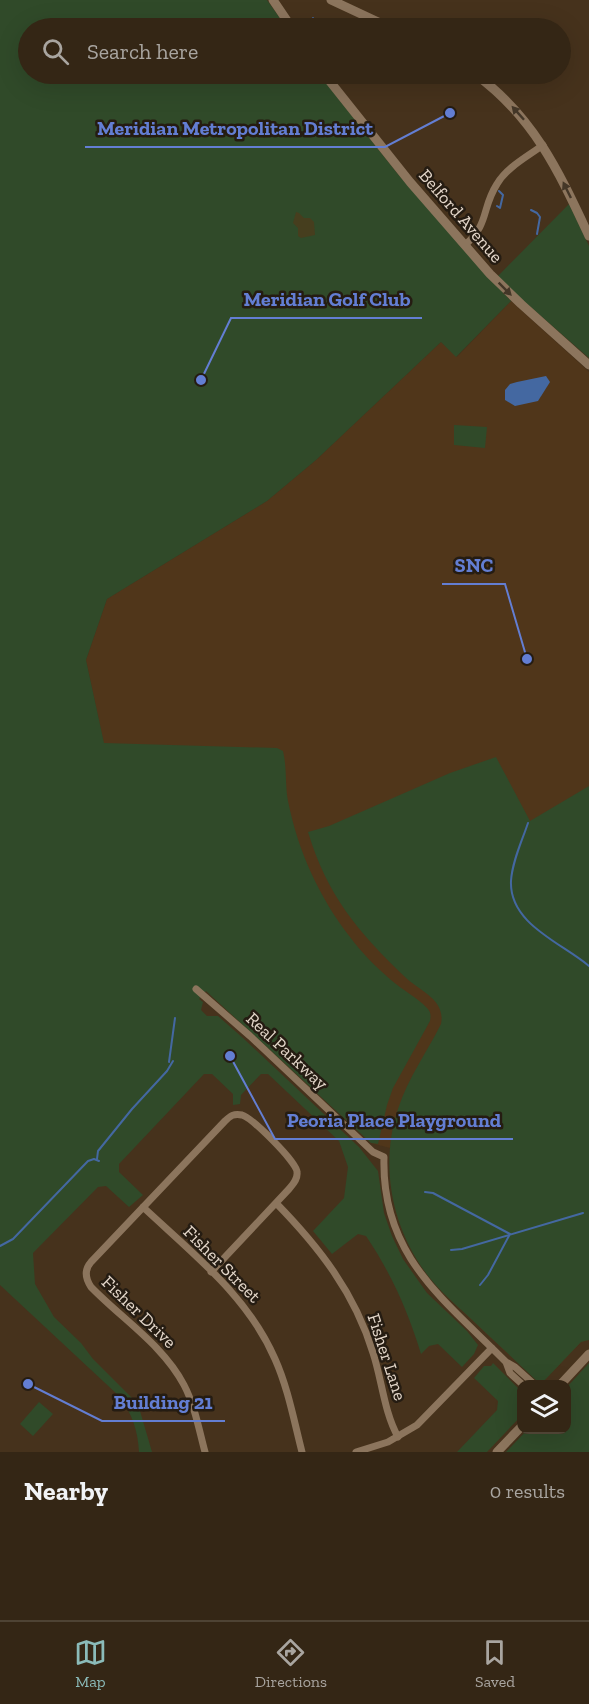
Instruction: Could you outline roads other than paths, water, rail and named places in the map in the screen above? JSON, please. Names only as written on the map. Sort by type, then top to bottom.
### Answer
[{"type":"main road","points":[[273,0],[285,18]]},
{"type":"main road","points":[[331,0],[370,18]]},
{"type":"main road","name":"Belford Avenue","points":[[332,84],[397,166],[465,245],[511,295],[589,365]]},
{"type":"main road","points":[[487,84],[508,102],[543,145],[589,236]]},
{"type":"main road","points":[[565,1380],[589,1354]]},
{"type":"main road","points":[[497,1452],[517,1431]]},
{"type":"street","points":[[465,245],[481,228],[490,198],[500,180],[511,168],[543,145]]},
{"type":"street","name":"Real Parkway","points":[[196,989],[373,1152],[384,1158],[384,1176],[389,1207],[409,1258],[432,1290],[492,1348]]},
{"type":"street","points":[[143,1207],[225,1121],[236,1114],[251,1121],[290,1158],[296,1167],[297,1174],[294,1182],[211,1272]]},
{"type":"street","name":"Fisher Lane","points":[[276,1203],[321,1253],[352,1300],[371,1347],[391,1422],[398,1437]]},
{"type":"street","name":"Fisher Street","points":[[143,1207],[246,1308],[268,1344],[284,1381],[302,1452]]},
{"type":"street","name":"Fisher Drive","points":[[143,1207],[91,1262],[86,1271],[87,1279],[93,1289],[158,1350],[177,1373],[191,1400],[205,1452]]},
{"type":"street","points":[[356,1452],[398,1437],[422,1421],[492,1348],[530,1380]]},
{"type":"street","points":[[506,1362],[510,1373],[518,1380]]},
{"type":"water","points":[[546,376],[550,382],[538,401],[515,406],[505,400],[505,390],[510,384]]},
{"type":"waterway","points":[[497,206],[500,208],[503,195],[499,191]]},
{"type":"waterway","points":[[531,210],[540,217],[537,234]]},
{"type":"waterway","points":[[528,823],[513,866],[511,881],[513,896],[528,921],[589,966]]},
{"type":"waterway","points":[[169,1062],[175,1018]]},
{"type":"waterway","points":[[97,1159],[98,1151],[173,1061]]},
{"type":"waterway","points":[[0,1246],[13,1239],[88,1161],[94,1159],[99,1161]]},
{"type":"waterway","points":[[425,1192],[433,1193],[510,1234],[488,1275],[480,1285]]},
{"type":"waterway","points":[[451,1250],[462,1249],[583,1213]]},
{"type":"place","name":"Meridian Metropolitan District","points":[[450,113]]},
{"type":"place","name":"Meridian Golf Club","points":[[201,380]]},
{"type":"place","name":"SNC","points":[[527,659]]},
{"type":"place","name":"Peoria Place Playground","points":[[230,1056]]},
{"type":"place","name":"Building 21","points":[[28,1384]]}]
